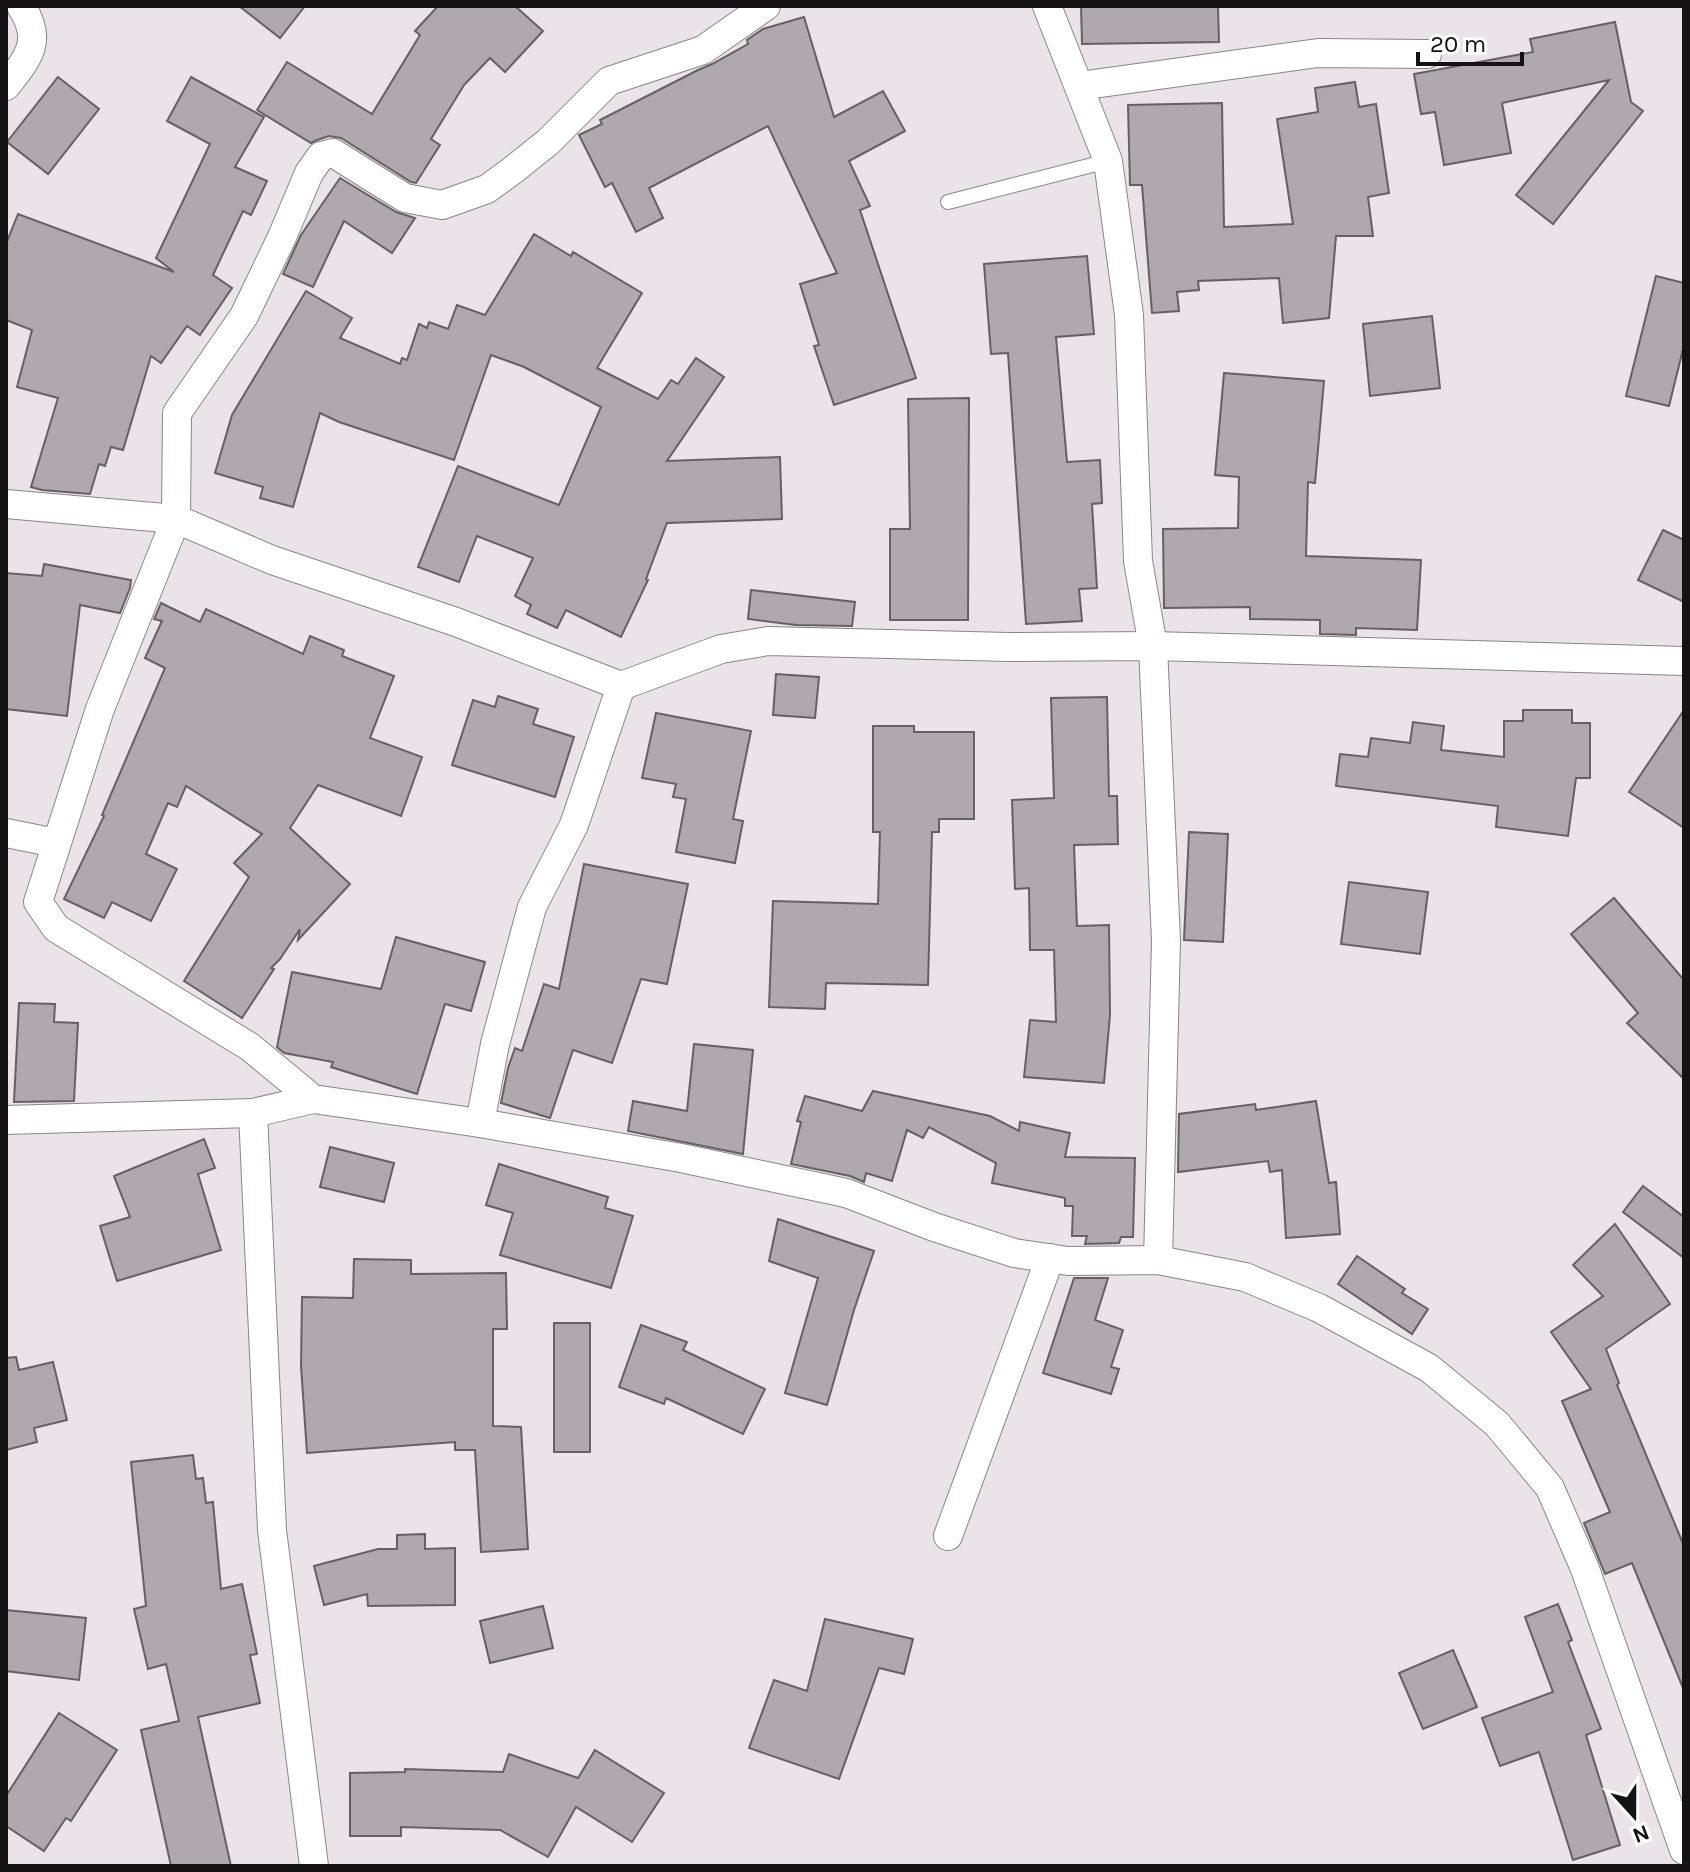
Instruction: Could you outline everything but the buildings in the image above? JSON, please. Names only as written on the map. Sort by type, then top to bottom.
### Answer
[{"type":"street","points":[[6,86],[27,59],[34,37],[21,6]]},
{"type":"street","points":[[313,1099],[250,1047],[56,928],[38,902],[100,709],[176,519],[177,413],[244,316],[309,173],[321,156],[333,153],[405,198],[442,205],[487,189],[548,142],[609,81],[703,50],[766,6]]},
{"type":"street","points":[[1047,6],[1108,161],[1129,315],[1138,561],[1153,646],[1166,941],[1158,1260]]},
{"type":"street","points":[[1079,86],[1318,53],[1427,54]]},
{"type":"street","points":[[6,504],[176,519],[272,560],[456,622],[621,686],[721,649],[768,641],[1009,647],[1153,646],[1684,661]]},
{"type":"street","points":[[480,1123],[495,1044],[532,907],[574,825],[621,686]]},
{"type":"street","points":[[6,833],[56,843]]},
{"type":"street","points":[[6,1120],[253,1113],[313,1099],[480,1123],[681,1158],[846,1193],[934,1227],[1014,1253],[1068,1261],[1158,1260],[1245,1277],[1319,1308],[1429,1368],[1497,1424],[1550,1488],[1585,1569],[1684,1850]]},
{"type":"street","points":[[253,1113],[272,1530],[314,1866]]},
{"type":"street","points":[[948,1536],[1050,1258]]},
{"type":"lane","points":[[948,202],[1108,161]]}]
